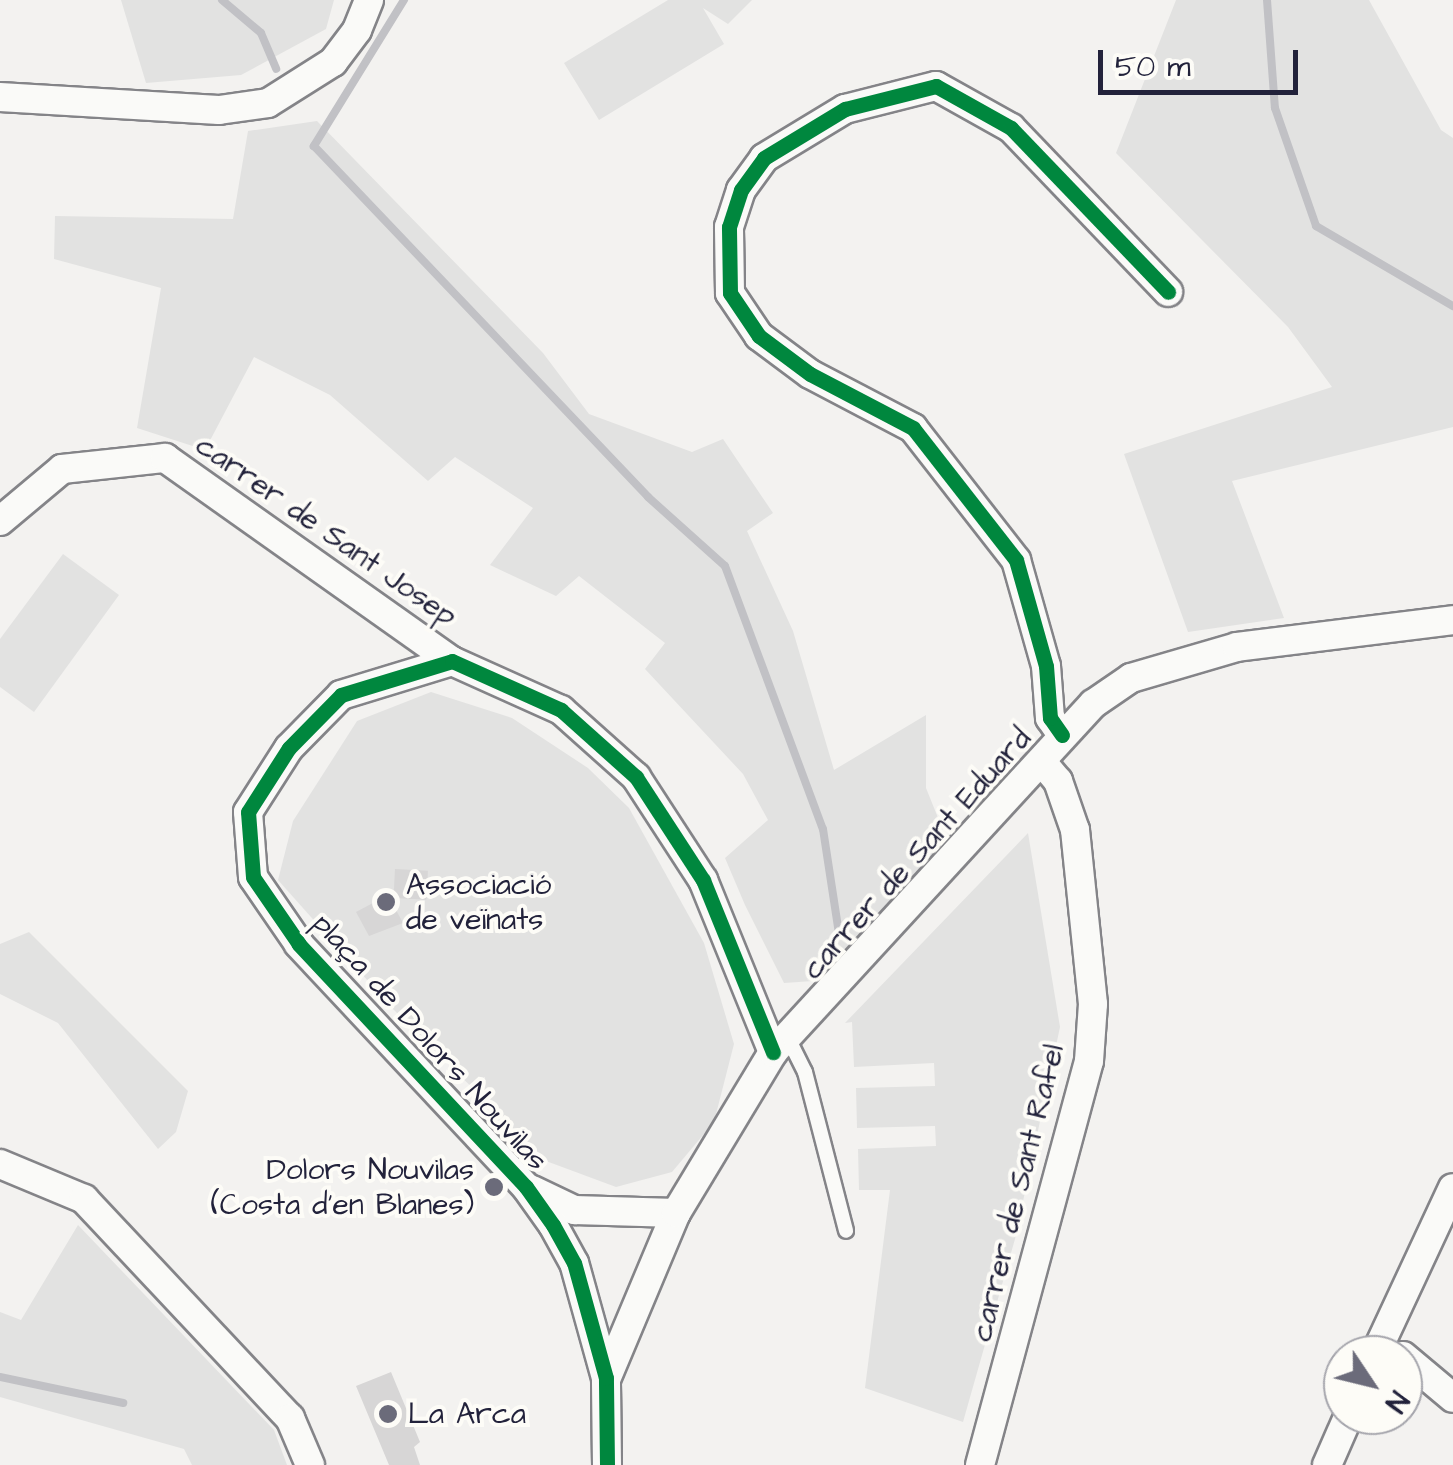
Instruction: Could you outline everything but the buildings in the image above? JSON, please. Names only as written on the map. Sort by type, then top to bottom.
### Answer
[{"type":"street","points":[[0,97],[219,110],[268,103],[333,62],[358,30],[369,0]]},
{"type":"street","points":[[1062,735],[1050,718],[1046,666],[1016,560],[913,428],[810,374],[759,336],[730,293],[730,227],[741,190],[764,158],[845,109],[936,86],[1012,128],[1168,292]]},
{"type":"street","name":"carrer de Sant Josep","points":[[0,520],[62,469],[166,458],[452,661]]},
{"type":"street","name":"carrer de Sant Eduard","points":[[780,1044],[1043,762],[1062,735],[1131,678],[1237,648],[1453,620]]},
{"type":"street","points":[[452,661],[561,710],[636,776],[704,880],[780,1044],[676,1213],[606,1378],[606,1465]]},
{"type":"street","name":"plaça de Dolors Nouvilas","points":[[452,661],[341,695],[289,748],[248,812],[253,877],[299,944],[526,1187],[574,1263],[606,1378]]},
{"type":"street","name":"carrer de Sant Rafel","points":[[980,1465],[1089,1061],[1094,1004],[1075,830],[1058,781],[1043,762]]},
{"type":"street","points":[[0,1164],[84,1199],[290,1418],[310,1465]]},
{"type":"street","name":"plaça de Dolors Nouvilas","points":[[526,1187],[574,1210],[676,1213]]},
{"type":"street","points":[[1396,1335],[1453,1188]]},
{"type":"street","points":[[1423,1376],[1453,1398]]},
{"type":"street","points":[[1327,1465],[1340,1435]]},
{"type":"lane","points":[[780,1044],[805,1072],[846,1230]]},
{"type":"shaded area","points":[[121,0],[334,0],[326,29],[241,75],[146,83]]},
{"type":"shaded area","points":[[668,0],[752,0],[728,24],[703,8],[724,44],[599,120],[564,63]]},
{"type":"shaded area","points":[[1176,0],[1369,0],[1441,130],[1453,138],[1453,427],[1232,481],[1284,618],[1188,632],[1124,454],[1332,387],[1288,327],[1116,153]]},
{"type":"shaded area","points":[[317,121],[543,353],[589,414],[692,452],[723,439],[773,513],[747,531],[793,631],[834,770],[926,715],[926,788],[949,845],[813,981],[784,983],[745,905],[725,858],[768,820],[743,774],[645,669],[665,643],[579,576],[556,596],[490,565],[533,508],[455,457],[428,481],[330,395],[254,357],[205,450],[137,428],[161,288],[54,259],[55,216],[233,219],[248,131]]},
{"type":"shaded area","points":[[63,554],[119,595],[34,712],[0,687],[0,639]]},
{"type":"shaded area","points":[[431,692],[512,718],[588,768],[629,808],[704,943],[734,1044],[714,1122],[672,1172],[616,1187],[546,1161],[392,1008],[278,880],[293,821],[357,721]]},
{"type":"shaded area","points":[[1028,833],[1060,1027],[1015,1239],[963,1422],[865,1388],[890,1190],[859,1190],[858,1149],[936,1146],[935,1126],[857,1128],[856,1088],[935,1086],[934,1063],[854,1067],[852,1022],[845,1023]]},
{"type":"shaded area","points":[[29,932],[188,1091],[176,1132],[158,1149],[58,1023],[0,994],[0,944]]},
{"type":"shaded area","points":[[78,1225],[274,1430],[287,1465],[192,1465],[184,1449],[0,1397],[0,1312],[21,1320]]},
{"type":"waterway","points":[[222,0],[261,33],[276,69]]},
{"type":"waterway","points":[[404,0],[314,146],[648,497],[725,566],[823,829],[839,934]]},
{"type":"waterway","points":[[1267,0],[1275,108],[1316,226],[1453,306]]},
{"type":"waterway","points":[[0,1377],[123,1403]]},
{"type":"cycle path","points":[[1062,735],[1050,718],[1046,666],[1016,560],[913,428],[810,374],[759,336],[730,293],[729,227],[741,190],[764,158],[845,109],[936,86],[1011,128],[1168,292]]},
{"type":"cycle path","points":[[607,1465],[606,1378],[574,1263],[526,1187],[299,944],[253,877],[248,812],[289,748],[341,695],[452,661],[561,710],[636,777],[703,880],[773,1052]]},
{"type":"place","name":"Associació de veïnats","points":[[386,902]]},
{"type":"place","name":"Dolors Nouvilas (Costa d'en Blanes)","points":[[494,1187]]},
{"type":"place","name":"La Arca","points":[[388,1414]]}]
